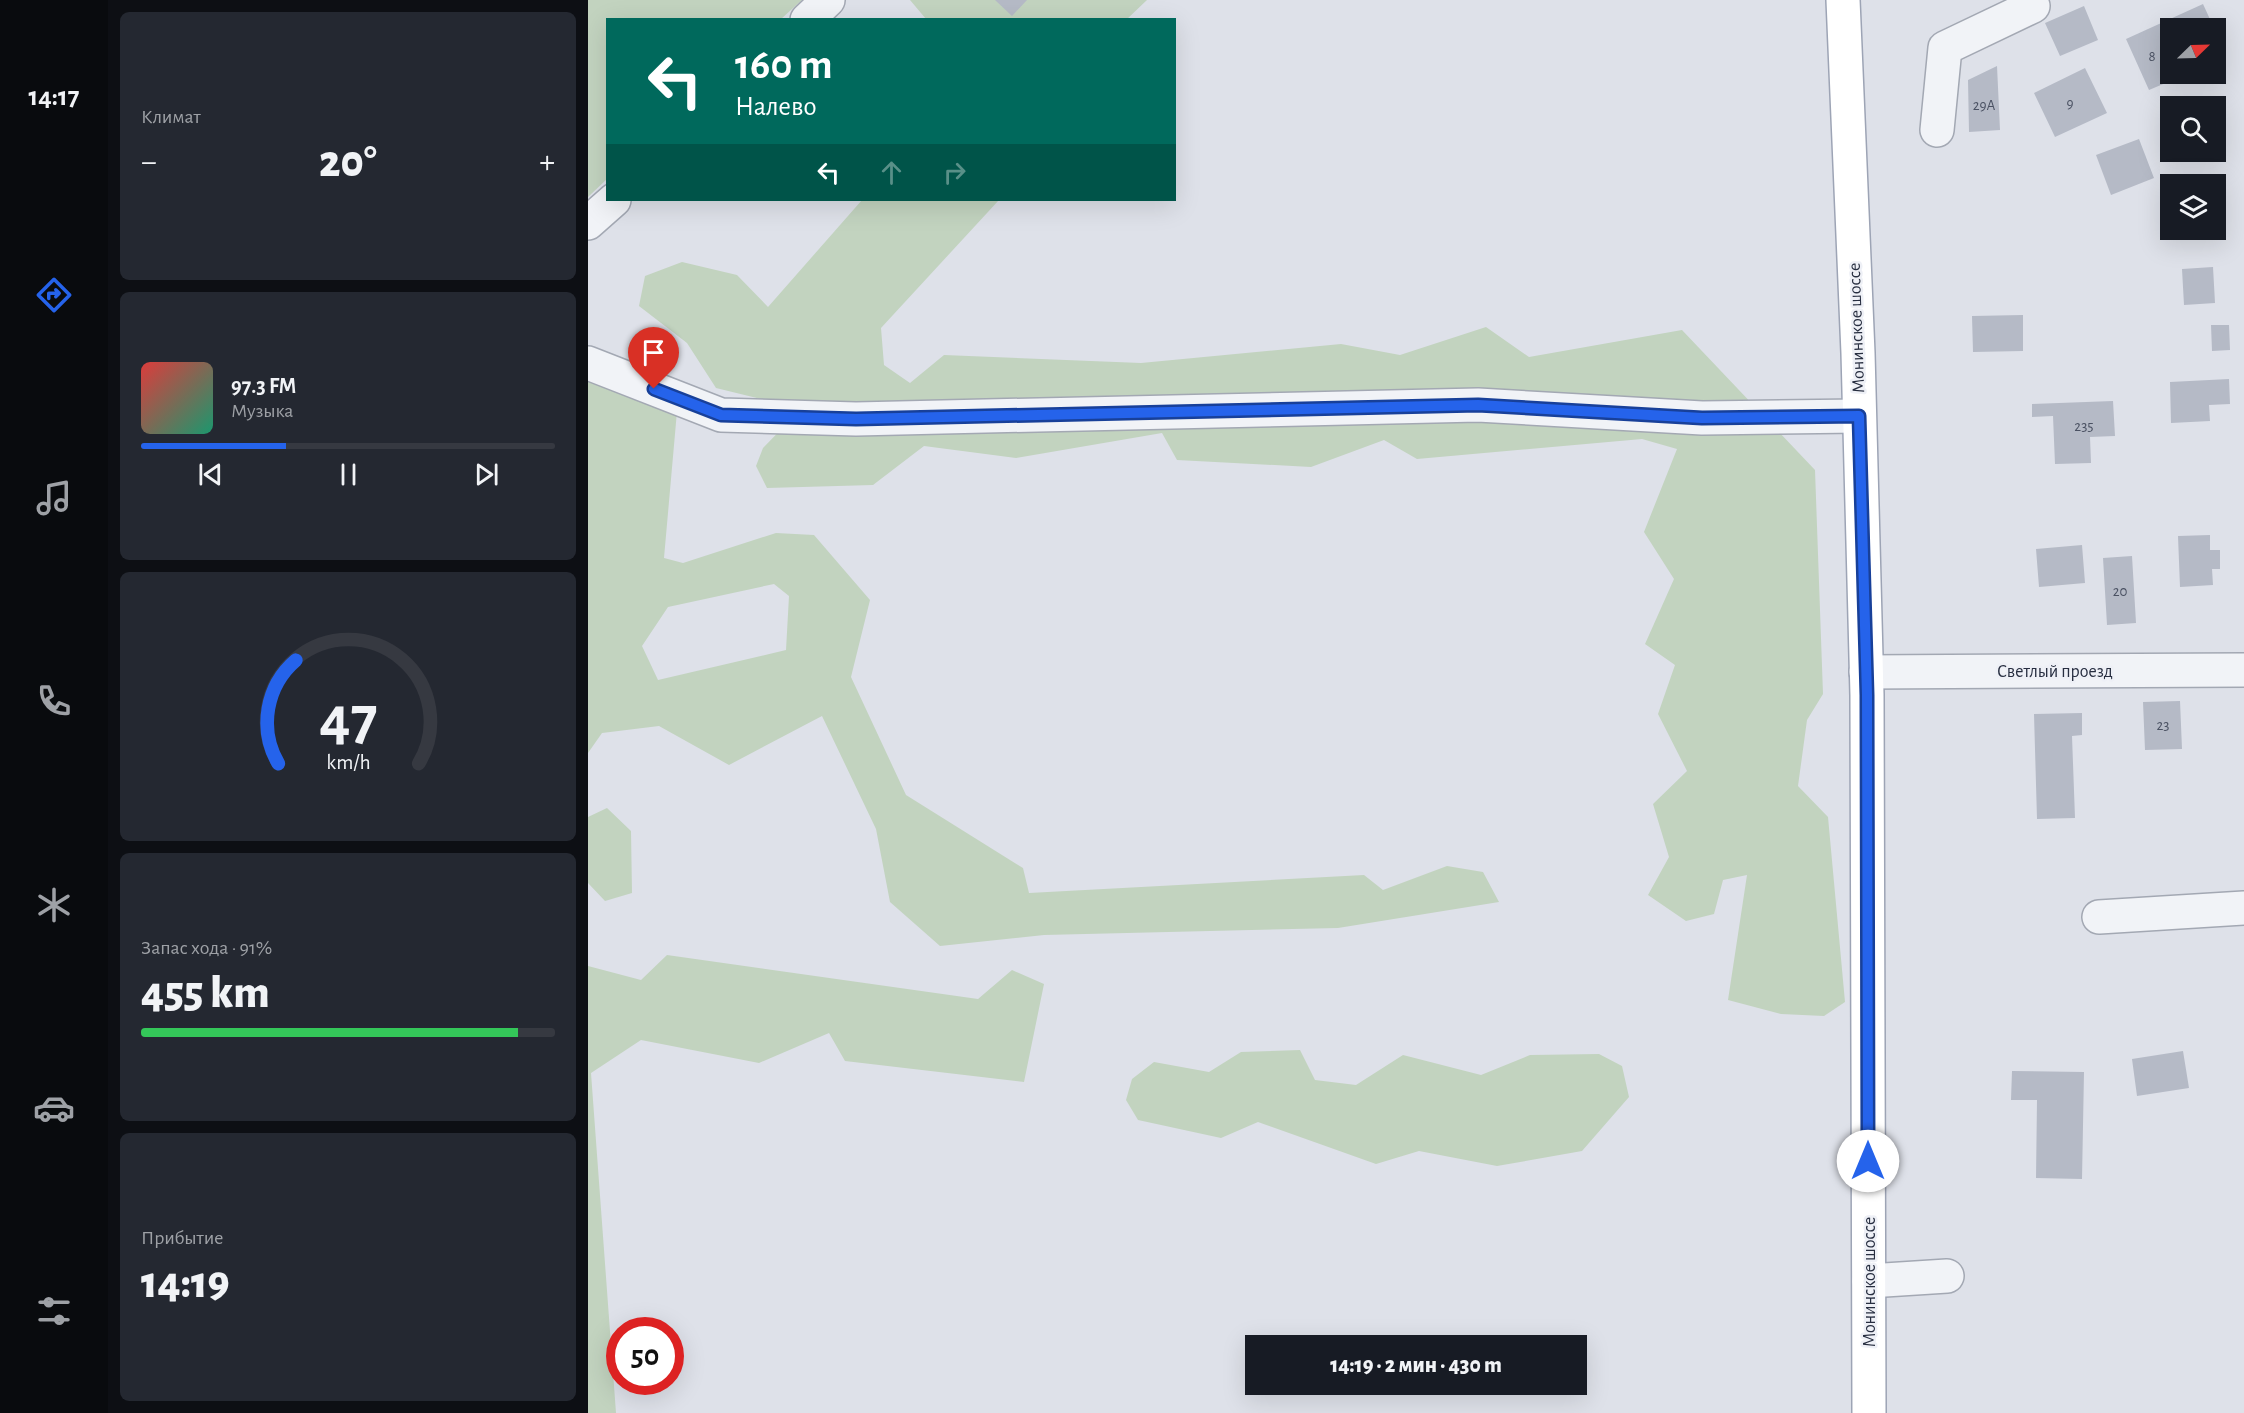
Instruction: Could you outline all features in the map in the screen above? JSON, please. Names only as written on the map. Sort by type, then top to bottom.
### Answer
[{"type":"main road","name":"Монинское шоссе","points":[[1849,3],[1866,672],[1869,1413]]},
{"type":"street","points":[[809,18],[828,0]]},
{"type":"street","points":[[1937,130],[1945,48],[2036,12]]},
{"type":"street","points":[[588,223],[613,201]]},
{"type":"street","points":[[588,363],[721,415],[856,419],[1478,405],[1702,418],[1859,416]]},
{"type":"street","name":"Светлый проезд","points":[[1866,672],[2244,670]]},
{"type":"street","points":[[2098,916],[2244,908]]},
{"type":"street","points":[[1869,1281],[1947,1276]]},
{"type":"green space","points":[[588,0],[802,0],[782,18],[606,18],[606,180],[588,197]]},
{"type":"green space","points":[[910,0],[1147,0],[1128,18],[925,18]]},
{"type":"green space","points":[[861,201],[998,201],[881,328],[884,365],[910,383],[944,355],[1141,363],[1341,344],[1400,355],[1486,327],[1529,357],[1682,330],[1815,470],[1823,694],[1807,720],[1798,786],[1828,817],[1845,1002],[1824,1016],[1781,1014],[1728,1000],[1747,875],[1723,880],[1714,914],[1686,921],[1648,895],[1669,857],[1653,804],[1687,771],[1658,714],[1675,665],[1645,644],[1674,579],[1644,532],[1677,449],[1642,439],[1417,459],[1384,440],[1311,467],[1177,460],[1162,433],[1016,458],[924,446],[873,485],[767,488],[756,466],[763,448],[801,409],[716,388],[687,343],[639,306],[645,276],[682,262],[737,275],[768,307]]},
{"type":"green space","points":[[588,349],[678,400],[664,558],[683,563],[776,533],[814,535],[870,600],[851,677],[906,795],[1023,868],[1029,893],[1364,875],[1383,890],[1447,866],[1483,872],[1499,902],[1338,928],[1044,935],[940,946],[890,902],[876,829],[822,716],[729,765],[659,726],[602,733],[588,753]],"holes":[[[774,584],[789,596],[786,650],[658,680],[642,646],[668,607]]]},
{"type":"green space","points":[[607,808],[631,831],[632,893],[605,901],[588,883],[588,817]]},
{"type":"green space","points":[[667,955],[978,999],[1012,970],[1044,984],[1024,1082],[845,1061],[829,1033],[759,1063],[641,1040],[591,1073],[609,1317],[606,1317],[606,1395],[615,1395],[616,1413],[588,1413],[588,966],[641,980]]},
{"type":"green space","points":[[1300,1050],[1315,1080],[1356,1085],[1403,1055],[1481,1075],[1530,1055],[1599,1054],[1622,1066],[1629,1097],[1582,1151],[1497,1166],[1419,1151],[1376,1164],[1258,1122],[1221,1138],[1138,1120],[1126,1100],[1132,1079],[1154,1062],[1209,1072],[1241,1052]]},
{"type":"building","points":[[995,0],[1027,0],[1012,16]]},
{"type":"building","points":[[2203,4],[2209,18],[2172,18]]},
{"type":"building","points":[[2084,6],[2098,40],[2060,56],[2045,23]]},
{"type":"building","points":[[2160,24],[2160,84],[2163,84],[2149,90],[2126,39]]},
{"type":"building","points":[[1997,66],[2000,130],[1969,132],[1968,80]]},
{"type":"building","points":[[2085,68],[2107,113],[2055,137],[2034,93]]},
{"type":"building","points":[[2139,139],[2154,178],[2111,195],[2096,155]]},
{"type":"building","points":[[2213,267],[2215,303],[2184,305],[2182,269]]},
{"type":"building","points":[[2023,315],[2023,351],[1973,352],[1972,316]]},
{"type":"building","points":[[2211,325],[2229,325],[2230,350],[2212,351]]},
{"type":"building","points":[[2229,379],[2230,404],[2209,405],[2210,421],[2171,423],[2170,382]]},
{"type":"building","points":[[2113,401],[2115,436],[2090,437],[2091,463],[2055,464],[2053,416],[2032,417],[2032,404]]},
{"type":"building","points":[[2210,535],[2210,550],[2220,550],[2220,569],[2212,569],[2213,585],[2180,587],[2178,536]]},
{"type":"building","points":[[2082,545],[2085,583],[2039,587],[2036,549]]},
{"type":"building","points":[[2132,556],[2136,623],[2107,625],[2103,558]]},
{"type":"building","points":[[2180,701],[2182,749],[2145,750],[2143,702]]},
{"type":"building","points":[[2082,713],[2082,735],[2072,736],[2075,818],[2037,819],[2034,714]]},
{"type":"building","points":[[2183,1051],[2189,1088],[2137,1096],[2132,1059]]},
{"type":"building","points":[[2012,1071],[2084,1072],[2082,1179],[2036,1178],[2037,1100],[2011,1100]]},
{"type":"route","points":[[654,389],[721,415],[856,419],[1478,405],[1702,418],[1859,416],[1867,695],[1868,1161]]}]
